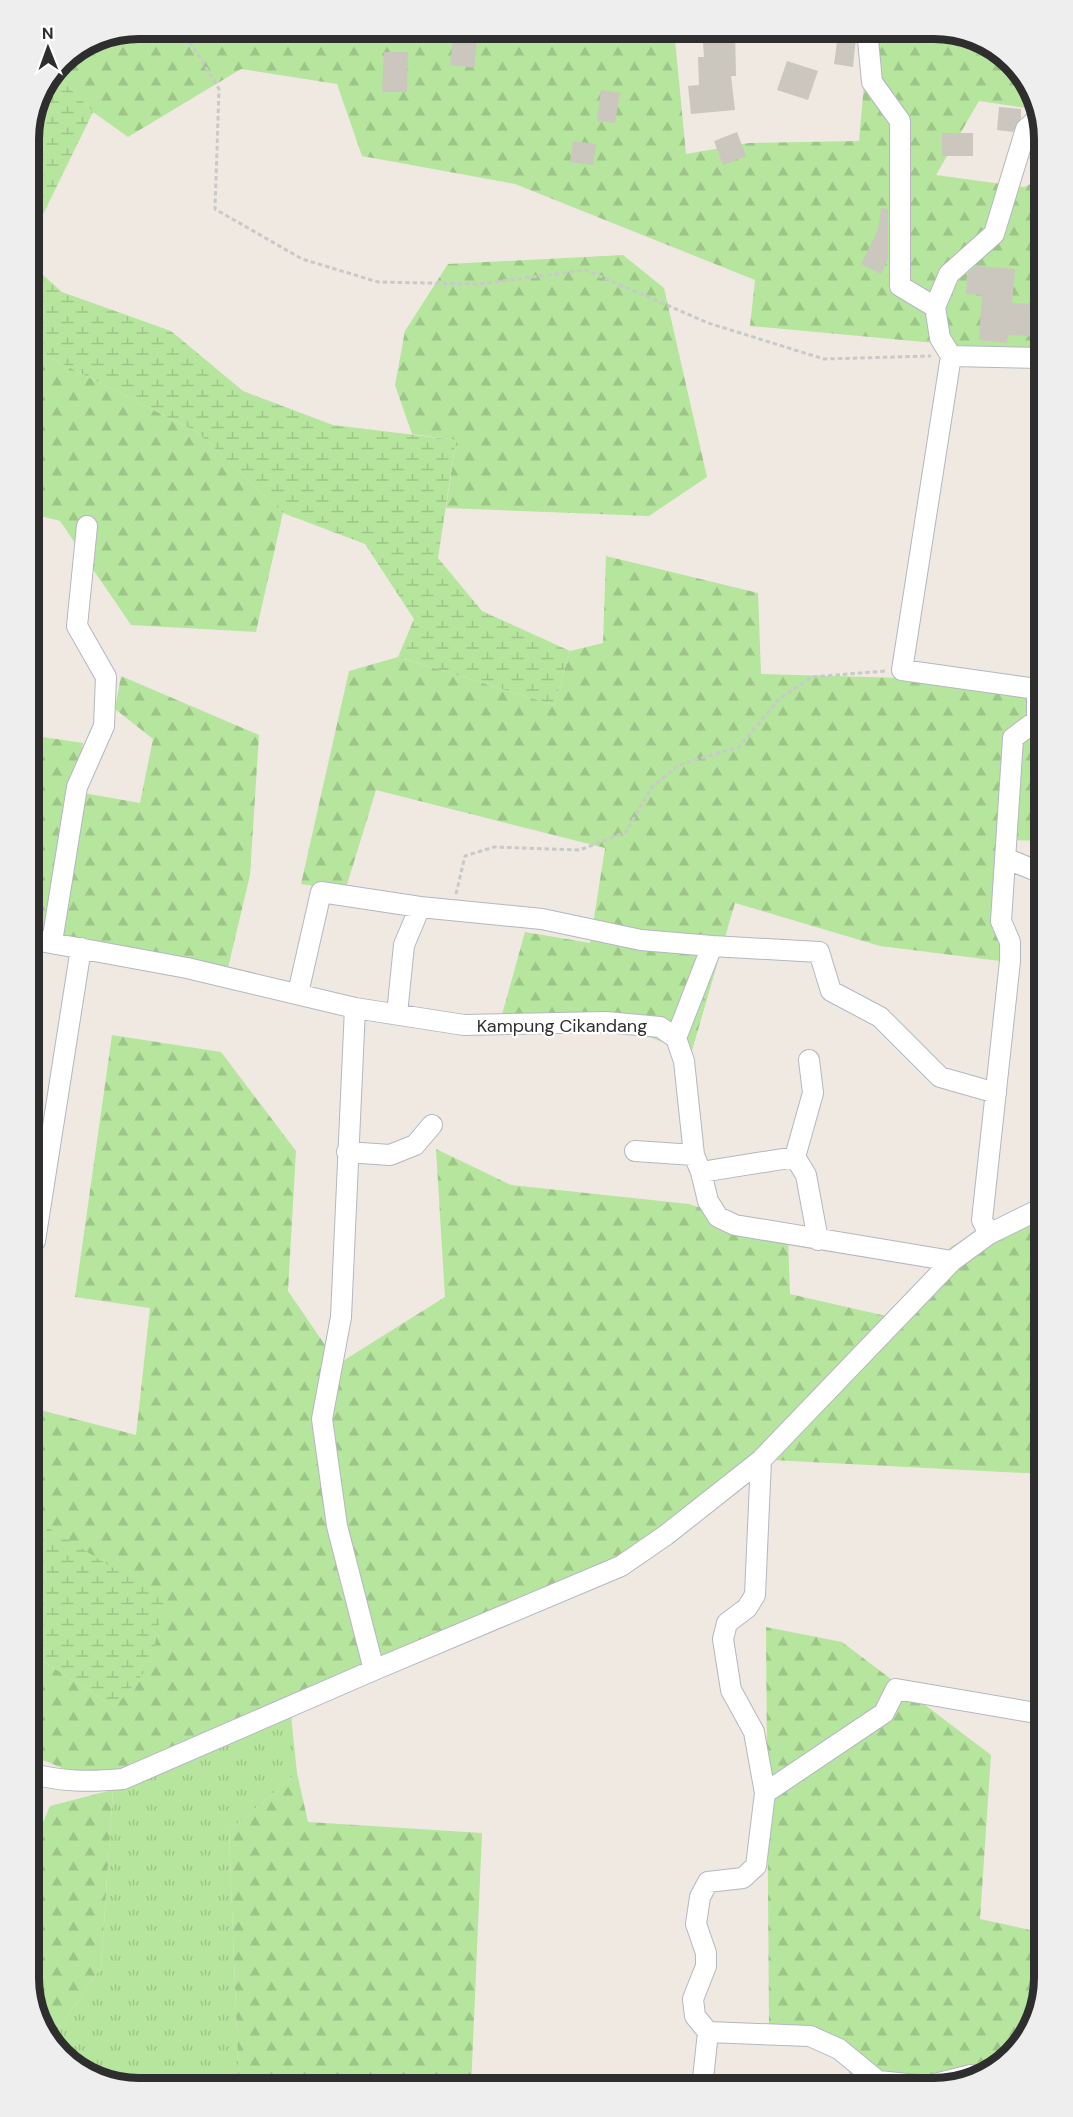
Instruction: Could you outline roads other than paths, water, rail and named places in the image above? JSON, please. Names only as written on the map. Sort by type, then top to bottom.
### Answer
[{"type":"street","points":[[868,39],[872,82],[900,121],[900,286],[935,307]]},
{"type":"street","points":[[1032,123],[1026,129],[994,234],[949,274],[935,307],[940,338],[951,356],[902,670],[1034,689]]},
{"type":"street","points":[[951,356],[1034,358]]},
{"type":"street","points":[[52,942],[77,787],[104,726],[106,677],[77,626],[87,526]]},
{"type":"street","points":[[989,1234],[982,1220],[1010,961],[1010,942],[1001,921],[1013,738],[1034,722]]},
{"type":"street","points":[[1005,858],[1034,870]]},
{"type":"street","points":[[298,993],[321,891],[420,907],[542,919],[641,940],[819,952],[831,991],[880,1017],[940,1077],[996,1093]]},
{"type":"street","points":[[397,1014],[404,945],[420,907]]},
{"type":"street","name":"Kampung Cikandang","points":[[39,940],[187,968],[355,1008],[464,1025],[606,1022],[660,1027],[676,1038]]},
{"type":"street","points":[[712,946],[676,1038],[684,1061],[697,1164],[708,1201],[718,1217],[735,1225],[952,1261]]},
{"type":"street","points":[[39,1216],[81,948]]},
{"type":"street","points":[[355,1008],[341,1317],[322,1419],[337,1526],[374,1670]]},
{"type":"street","points":[[809,1060],[813,1093],[795,1157],[806,1175],[819,1240]]},
{"type":"street","points":[[347,1152],[390,1155],[415,1145],[432,1125]]},
{"type":"street","points":[[635,1151],[697,1164],[795,1157]]},
{"type":"street","points":[[39,1776],[87,1782],[123,1779],[621,1566],[666,1535],[761,1460],[952,1261],[989,1234],[1034,1212]]},
{"type":"street","points":[[703,2078],[708,2032],[695,2016],[693,1999],[706,1966],[706,1953],[696,1924],[700,1897],[708,1882],[743,1878],[756,1866],[765,1793],[754,1732],[730,1690],[723,1639],[727,1623],[747,1608],[755,1595],[761,1460]]},
{"type":"street","points":[[765,1793],[884,1713],[896,1689],[1034,1713]]},
{"type":"street","points":[[708,2032],[810,2036],[839,2049],[874,2078]]}]
